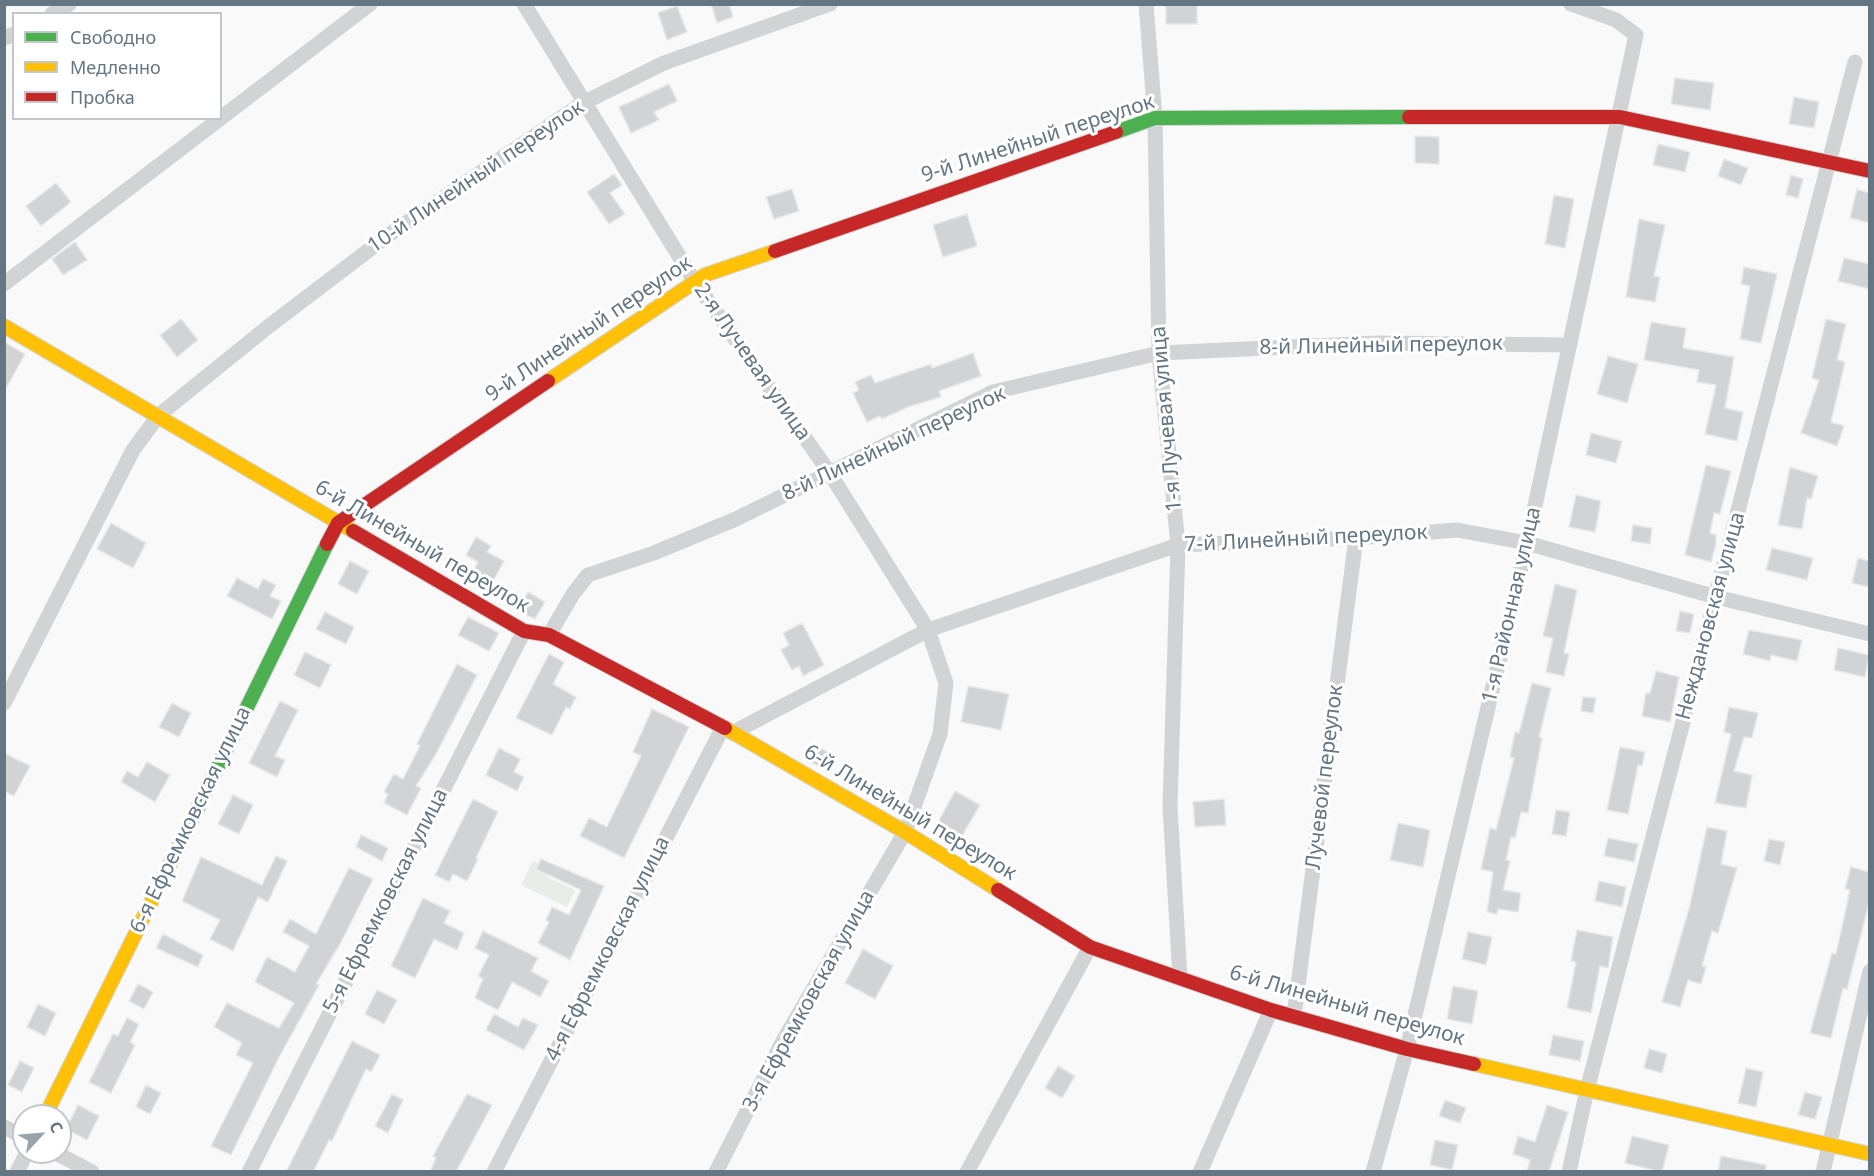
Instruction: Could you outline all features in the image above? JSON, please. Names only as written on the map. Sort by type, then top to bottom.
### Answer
[{"type":"street","points":[[55,12],[69,4]]},
{"type":"street","points":[[222,117],[370,4]]},
{"type":"street","name":"2-я Лучевая улица","points":[[524,4],[695,282],[829,472],[928,630],[946,683],[940,734],[905,832]]},
{"type":"street","name":"10-й Линейный переулок","points":[[4,702],[133,450],[159,415],[269,326],[390,234],[583,103],[664,63],[830,4]]},
{"type":"street","name":"1-я Лучевая улица","points":[[1146,4],[1155,118],[1159,353],[1178,545],[1170,807],[1180,978]]},
{"type":"street","name":"1-я Районная улица","points":[[1373,1172],[1407,1049],[1527,543],[1636,35],[1616,20],[1571,4]]},
{"type":"street","name":"Неждановская улица","points":[[1569,1172],[1587,1090],[1855,62]]},
{"type":"street","name":"9-й Линейный переулок","points":[[338,523],[705,275],[1155,118],[1620,117],[1869,171]]},
{"type":"street","points":[[4,284],[218,120]]},
{"type":"street","name":"6-й Линейный переулок","points":[[4,326],[524,631],[549,635],[728,730],[905,832],[1090,947],[1271,1010],[1407,1049],[1869,1154]]},
{"type":"street","name":"8-й Линейный переулок","points":[[549,635],[573,594],[588,575],[654,553],[736,519],[993,392],[1159,353],[1377,343],[1570,345]]},
{"type":"street","name":"6-я Ефремковская улица","points":[[51,1104],[338,523]]},
{"type":"street","name":"7-й Линейный переулок","points":[[728,730],[928,630],[1178,545],[1356,538],[1457,530],[1527,543],[1716,597],[1869,634]]},
{"type":"street","name":"Лучевой переулок","points":[[1294,1016],[1356,538]]},
{"type":"street","name":"5-я Ефремковская улица","points":[[249,1172],[524,631]]},
{"type":"street","name":"4-я Ефремковская улица","points":[[494,1172],[728,730]]},
{"type":"street","name":"3-я Ефремковская улица","points":[[716,1172],[784,1040],[905,832]]},
{"type":"street","points":[[967,1172],[1090,947]]},
{"type":"street","points":[[1823,1172],[1869,971]]},
{"type":"street","points":[[1200,1172],[1271,1010]]},
{"type":"street","points":[[72,1161],[92,1172]]},
{"type":"shaded area","points":[[533,861],[550,869],[547,877],[575,890],[567,907],[521,885]]},
{"type":"building","points":[[711,4],[729,4],[733,17],[717,23]]},
{"type":"building","points":[[1166,4],[1197,5],[1197,24],[1166,24]]},
{"type":"building","points":[[677,6],[687,32],[667,40],[658,13]]},
{"type":"building","points":[[1675,78],[1714,83],[1710,110],[1671,104]]},
{"type":"building","points":[[669,84],[677,101],[654,112],[659,120],[631,133],[619,107]]},
{"type":"building","points":[[1794,97],[1819,102],[1814,128],[1789,124]]},
{"type":"building","points":[[1415,136],[1439,137],[1439,164],[1415,163]]},
{"type":"building","points":[[1658,144],[1690,152],[1685,172],[1653,165]]},
{"type":"building","points":[[1724,159],[1748,168],[1741,185],[1718,176]]},
{"type":"building","points":[[614,174],[622,185],[610,193],[625,214],[609,224],[587,192]]},
{"type":"building","points":[[1791,175],[1803,179],[1798,198],[1786,195]]},
{"type":"building","points":[[56,183],[71,202],[41,226],[26,206]]},
{"type":"building","points":[[792,189],[799,211],[774,219],[766,197]]},
{"type":"building","points":[[1857,189],[1869,193],[1869,223],[1850,218]]},
{"type":"building","points":[[1554,195],[1574,199],[1565,248],[1545,244]]},
{"type":"building","points":[[967,214],[977,246],[943,257],[933,225]]},
{"type":"building","points":[[1639,219],[1665,225],[1654,276],[1660,277],[1655,302],[1626,297]]},
{"type":"building","points":[[75,242],[87,260],[63,275],[52,259]]},
{"type":"building","points":[[1844,258],[1869,264],[1869,289],[1838,281]]},
{"type":"building","points":[[1744,267],[1777,274],[1761,343],[1740,339],[1750,286],[1741,284]]},
{"type":"building","points":[[181,319],[198,340],[177,357],[160,335]]},
{"type":"building","points":[[1826,319],[1846,324],[1837,360],[1845,362],[1831,422],[1844,426],[1837,446],[1801,433],[1819,380],[1812,378]]},
{"type":"building","points":[[1651,322],[1686,328],[1683,348],[1734,357],[1725,408],[1743,412],[1737,441],[1705,434],[1716,385],[1697,382],[1699,370],[1644,360]]},
{"type":"building","points":[[4,342],[25,354],[4,392]]},
{"type":"building","points":[[973,353],[981,376],[939,391],[941,397],[908,407],[882,419],[880,416],[867,422],[853,393],[859,390],[855,382],[871,375],[875,383],[931,364],[932,368]]},
{"type":"building","points":[[1608,356],[1638,364],[1627,403],[1597,394]]},
{"type":"building","points":[[1591,433],[1622,441],[1616,463],[1586,455]]},
{"type":"building","points":[[1706,465],[1731,471],[1720,514],[1714,513],[1710,533],[1716,535],[1716,544],[1711,562],[1685,555]]},
{"type":"building","points":[[1790,467],[1818,476],[1811,499],[1807,498],[1802,529],[1778,525]]},
{"type":"building","points":[[1576,495],[1601,501],[1595,532],[1569,527]]},
{"type":"building","points":[[111,523],[146,543],[133,568],[97,549]]},
{"type":"building","points":[[1633,525],[1652,528],[1650,544],[1631,541]]},
{"type":"building","points":[[476,537],[491,546],[487,552],[504,561],[490,587],[470,576],[478,562],[466,555]]},
{"type":"building","points":[[1772,548],[1813,558],[1807,580],[1766,570]]},
{"type":"building","points":[[1858,558],[1869,561],[1869,587],[1852,583]]},
{"type":"building","points":[[350,561],[369,571],[357,594],[338,584]]},
{"type":"building","points":[[237,578],[258,589],[263,579],[276,585],[270,596],[281,601],[272,619],[227,596]]},
{"type":"building","points":[[1555,584],[1577,590],[1564,653],[1569,654],[1564,676],[1546,672],[1553,638],[1543,636]]},
{"type":"building","points":[[528,592],[545,602],[535,619],[517,611]]},
{"type":"building","points":[[1680,611],[1694,614],[1690,633],[1676,631]]},
{"type":"building","points":[[325,612],[354,627],[346,644],[316,629]]},
{"type":"building","points":[[468,617],[499,633],[489,651],[458,635]]},
{"type":"building","points":[[802,623],[824,665],[803,676],[799,666],[792,670],[781,650],[789,645],[783,633]]},
{"type":"building","points":[[1749,630],[1802,640],[1797,661],[1771,655],[1770,661],[1743,654]]},
{"type":"building","points":[[1838,648],[1869,655],[1865,677],[1834,670]]},
{"type":"building","points":[[305,652],[331,665],[320,688],[294,675]]},
{"type":"building","points":[[549,654],[564,662],[553,684],[576,697],[570,709],[566,707],[552,735],[516,718]]},
{"type":"building","points":[[457,664],[477,675],[436,754],[416,786],[421,788],[407,815],[384,803],[388,794],[384,792],[394,774],[403,779],[420,746],[417,744]]},
{"type":"building","points":[[1656,671],[1679,677],[1670,722],[1642,716],[1646,693],[1650,693]]},
{"type":"building","points":[[1532,683],[1551,688],[1539,737],[1542,738],[1528,813],[1521,812],[1515,838],[1511,837],[1506,860],[1510,861],[1503,890],[1521,893],[1518,912],[1498,909],[1497,914],[1487,912],[1493,872],[1481,869],[1490,828],[1496,830],[1514,758],[1510,757],[1515,732],[1519,733]]},
{"type":"building","points":[[968,686],[1009,694],[1001,730],[961,722]]},
{"type":"building","points":[[1583,697],[1596,698],[1593,713],[1581,711]]},
{"type":"building","points":[[280,701],[298,710],[275,756],[285,760],[277,777],[249,763]]},
{"type":"building","points":[[172,703],[191,713],[179,737],[159,727]]},
{"type":"building","points":[[1729,707],[1758,713],[1752,738],[1744,737],[1734,771],[1752,775],[1746,808],[1715,803],[1731,734],[1724,732]]},
{"type":"building","points":[[652,709],[689,727],[624,858],[580,836],[589,818],[607,827],[641,756],[633,752]]},
{"type":"building","points":[[817,746],[837,757],[829,772],[809,761]]},
{"type":"building","points":[[1620,747],[1645,752],[1642,766],[1638,765],[1628,814],[1607,810]]},
{"type":"building","points":[[499,748],[520,759],[514,772],[524,777],[517,791],[486,775]]},
{"type":"building","points":[[4,753],[30,766],[14,796],[4,791]]},
{"type":"building","points":[[147,762],[170,775],[155,802],[121,782],[127,771],[138,777]]},
{"type":"building","points":[[955,791],[980,805],[962,836],[938,822]]},
{"type":"building","points":[[233,795],[253,805],[239,834],[218,824]]},
{"type":"building","points":[[473,799],[498,812],[467,881],[453,874],[449,882],[435,875]]},
{"type":"building","points":[[1224,799],[1226,825],[1195,827],[1193,802]]},
{"type":"building","points":[[1556,810],[1570,812],[1566,836],[1552,834]]},
{"type":"building","points":[[1398,823],[1430,830],[1423,867],[1390,860]]},
{"type":"building","points":[[1707,827],[1727,831],[1721,864],[1737,868],[1718,933],[1712,931],[1702,966],[1706,967],[1701,984],[1688,980],[1680,1007],[1662,1002],[1690,905]]},
{"type":"building","points":[[361,835],[388,848],[382,861],[356,847]]},
{"type":"building","points":[[1608,838],[1638,844],[1634,862],[1604,856]]},
{"type":"building","points":[[1769,839],[1785,842],[1780,865],[1764,861]]},
{"type":"building","points":[[276,856],[287,861],[268,902],[258,897],[233,951],[210,939],[220,920],[182,901],[201,857],[262,885]]},
{"type":"building","points":[[541,859],[604,886],[570,960],[538,943],[549,922],[546,920],[552,907],[569,915],[581,890],[536,869]]},
{"type":"building","points":[[1851,867],[1869,872],[1869,903],[1847,989],[1843,988],[1831,1038],[1810,1033],[1832,953],[1836,954],[1850,890],[1845,889]]},
{"type":"building","points":[[349,868],[373,879],[340,944],[316,984],[319,985],[279,1057],[231,1155],[211,1146],[253,1063],[236,1055],[242,1043],[214,1027],[227,1003],[279,1028],[294,1003],[255,982],[267,957],[295,972],[309,946],[283,932],[290,919],[316,934]]},
{"type":"building","points":[[1599,881],[1626,887],[1622,907],[1595,901]]},
{"type":"building","points":[[423,898],[450,911],[444,923],[464,933],[457,950],[434,939],[415,978],[391,966]]},
{"type":"building","points":[[1577,930],[1613,937],[1608,968],[1600,966],[1591,1013],[1567,1008],[1576,962],[1571,961]]},
{"type":"building","points":[[483,931],[538,958],[531,971],[549,981],[540,997],[512,982],[498,1010],[475,998],[483,979],[478,976],[489,955],[475,948]]},
{"type":"building","points":[[1468,932],[1492,937],[1486,965],[1462,959]]},
{"type":"building","points":[[163,934],[203,955],[198,967],[156,948]]},
{"type":"building","points":[[863,949],[893,966],[875,999],[845,983]]},
{"type":"building","points":[[138,984],[153,992],[144,1009],[129,1001]]},
{"type":"building","points":[[1453,986],[1478,991],[1472,1024],[1447,1019]]},
{"type":"building","points":[[377,990],[397,1000],[384,1024],[365,1014]]},
{"type":"building","points":[[38,1004],[56,1013],[45,1036],[27,1027]]},
{"type":"building","points":[[494,1014],[518,1027],[523,1018],[538,1025],[524,1050],[486,1030]]},
{"type":"building","points":[[127,1018],[139,1024],[130,1042],[135,1045],[111,1093],[89,1082],[113,1034],[118,1036]]},
{"type":"building","points":[[1553,1035],[1584,1041],[1580,1061],[1549,1055]]},
{"type":"building","points":[[352,1041],[380,1055],[371,1072],[366,1069],[332,1141],[329,1140],[313,1172],[286,1172]]},
{"type":"building","points":[[1649,1049],[1667,1054],[1662,1073],[1644,1068]]},
{"type":"building","points":[[20,1061],[34,1068],[22,1092],[8,1085]]},
{"type":"building","points":[[1058,1066],[1075,1076],[1062,1098],[1045,1088]]},
{"type":"building","points":[[1746,1068],[1763,1072],[1756,1107],[1738,1103]]},
{"type":"building","points":[[146,1085],[161,1093],[150,1114],[136,1107]]},
{"type":"building","points":[[1805,1092],[1822,1097],[1815,1119],[1798,1115]]},
{"type":"building","points":[[392,1094],[403,1100],[388,1133],[375,1126]]},
{"type":"building","points":[[467,1094],[492,1105],[456,1172],[430,1172],[436,1158],[433,1156]]},
{"type":"building","points":[[1445,1100],[1466,1108],[1460,1123],[1439,1116]]},
{"type":"building","points":[[78,1105],[99,1116],[87,1140],[72,1132],[72,1117]]},
{"type":"building","points":[[1547,1105],[1568,1112],[1549,1172],[1527,1172],[1530,1160],[1513,1154],[1518,1136],[1535,1142]]},
{"type":"building","points":[[1632,1136],[1669,1145],[1662,1172],[1625,1163]]},
{"type":"building","points":[[1435,1140],[1458,1145],[1452,1170],[1430,1165]]},
{"type":"building","points":[[1721,1156],[1766,1165],[1766,1172],[1718,1172]]},
{"type":"traffic: fast","points":[[1116,132],[1155,118],[1409,117]]},
{"type":"traffic: fast","points":[[181,842],[327,544]]},
{"type":"traffic: slow","points":[[548,381],[705,275],[775,251]]},
{"type":"traffic: slow","points":[[4,326],[353,531]]},
{"type":"traffic: slow","points":[[725,728],[905,832],[998,890]]},
{"type":"traffic: slow","points":[[51,1104],[181,842]]},
{"type":"traffic: slow","points":[[1474,1064],[1870,1154]]},
{"type":"traffic: jam","points":[[1409,117],[1620,117],[1870,171]]},
{"type":"traffic: jam","points":[[775,251],[1116,132]]},
{"type":"traffic: jam","points":[[327,544],[338,523],[548,381]]},
{"type":"traffic: jam","points":[[353,531],[524,631],[549,635],[725,728]]},
{"type":"traffic: jam","points":[[998,890],[1090,947],[1271,1010],[1407,1049],[1474,1064]]}]
